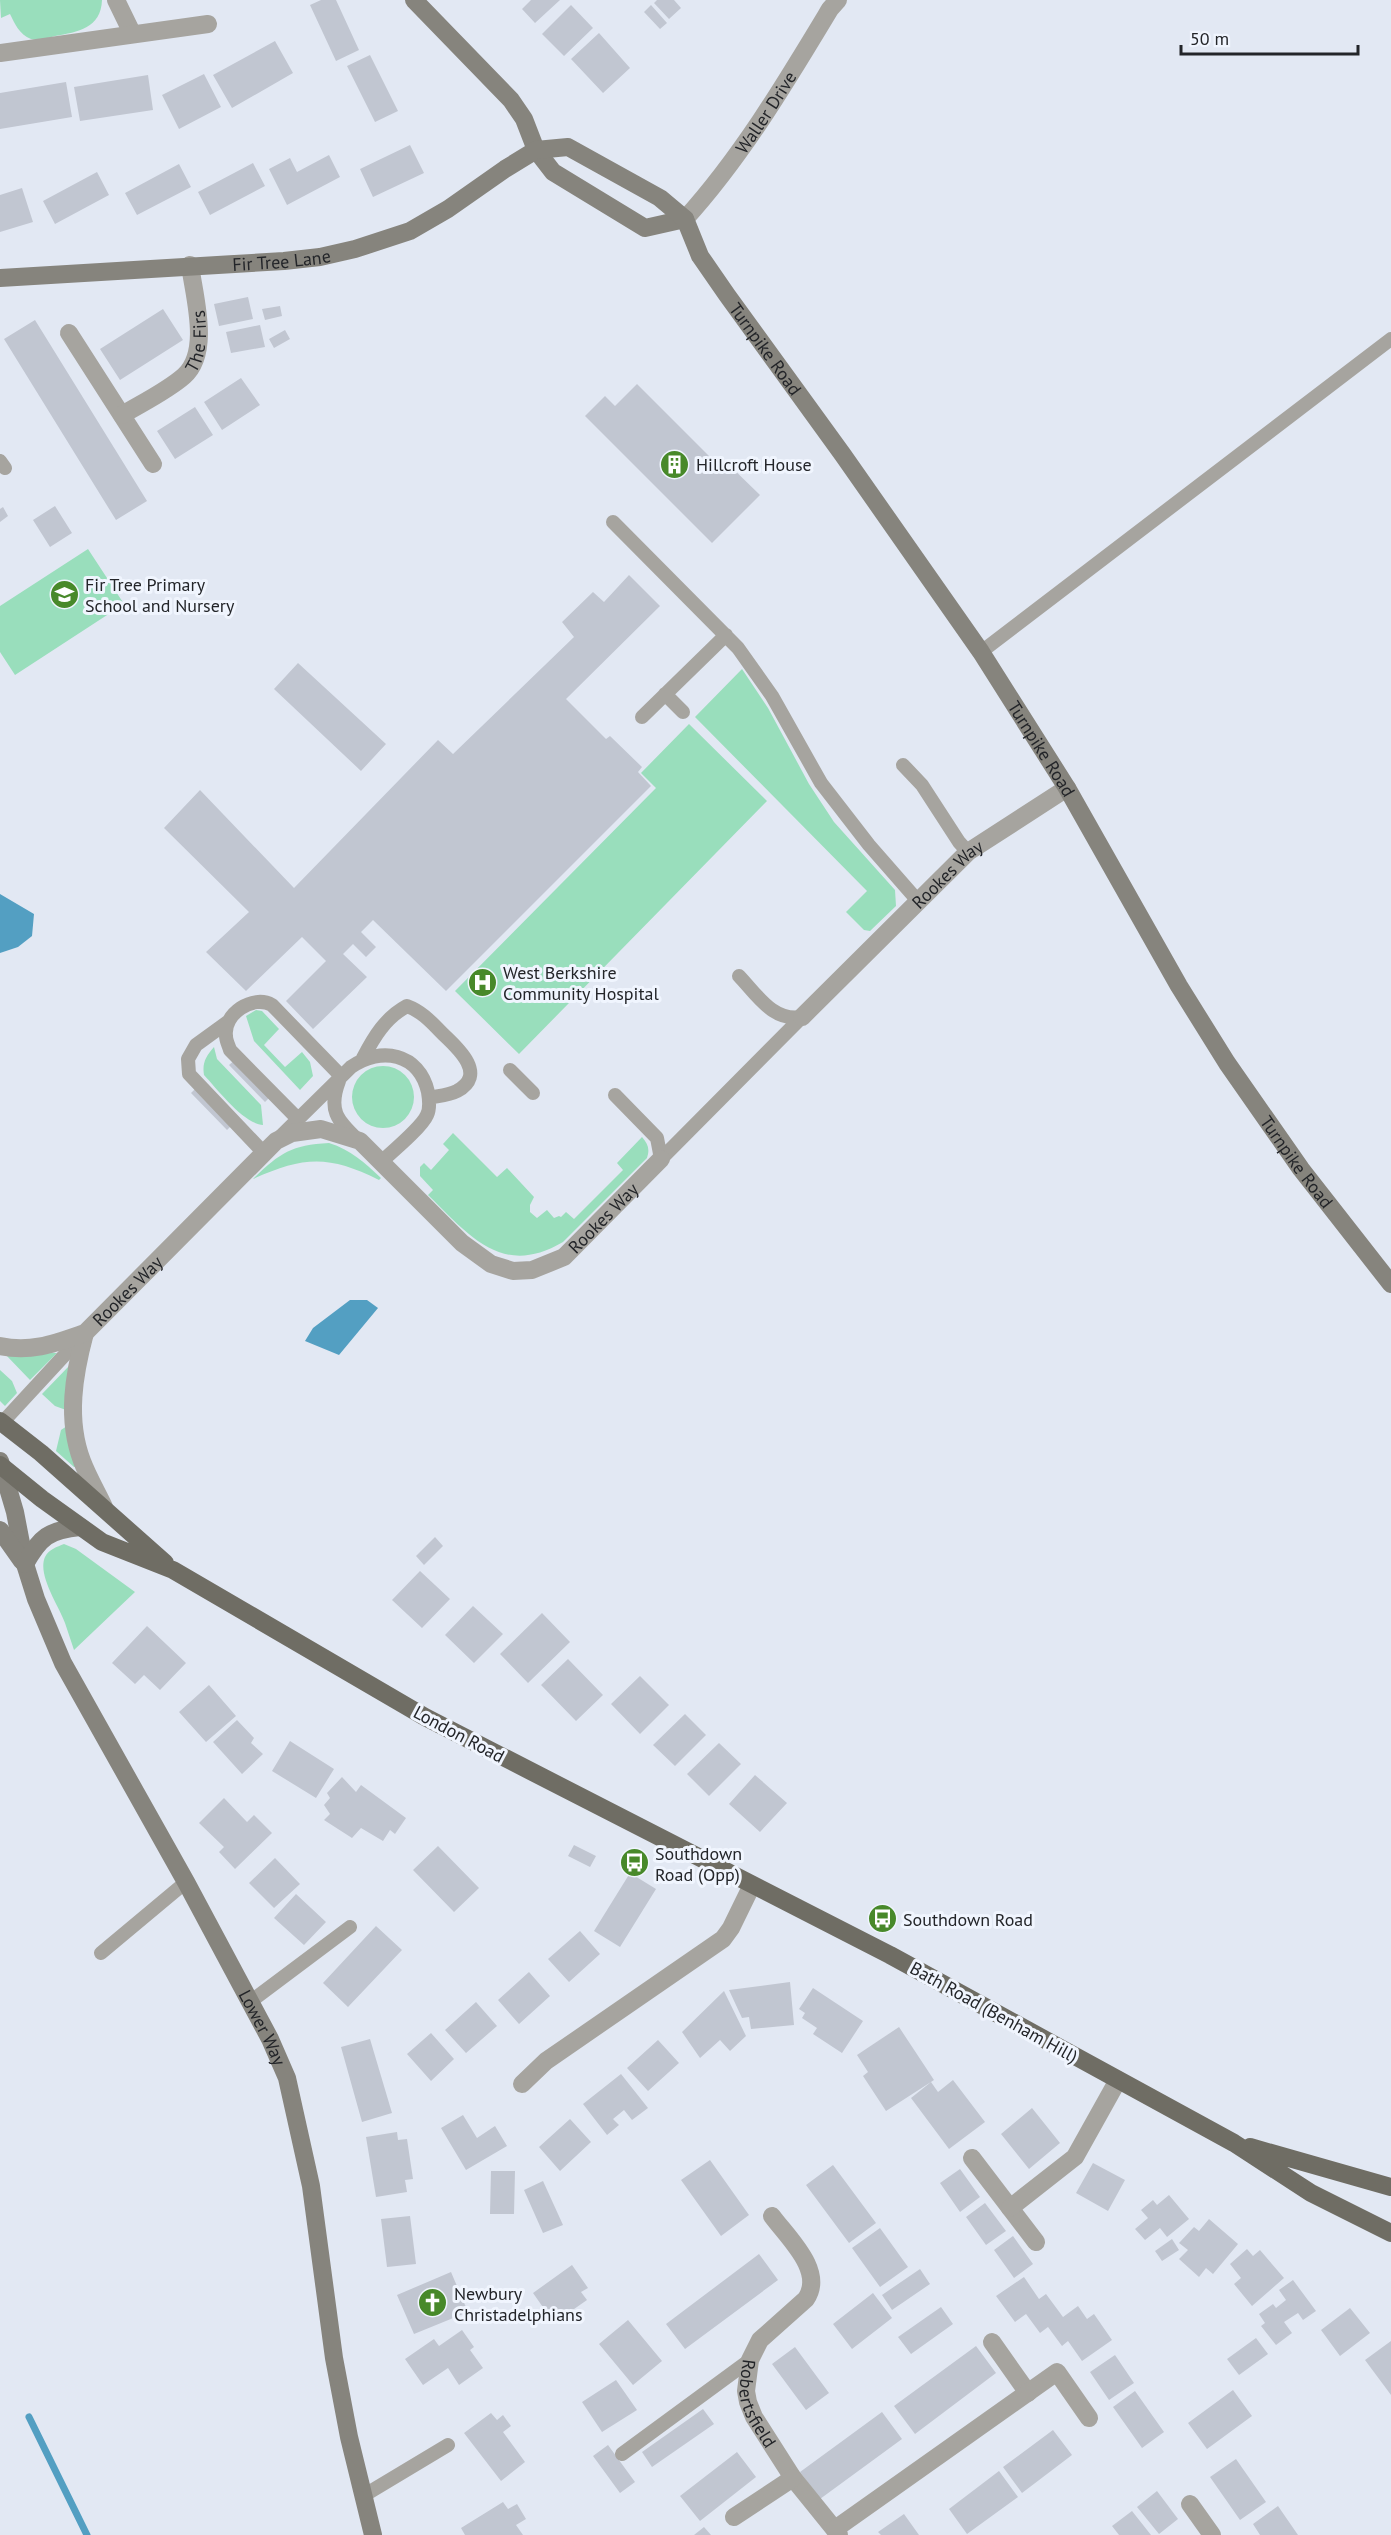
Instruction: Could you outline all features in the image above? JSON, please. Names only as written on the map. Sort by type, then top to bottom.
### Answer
[{"type":"main road","name":"London Road","points":[[1,1423],[104,1507],[173,1570]]},
{"type":"main road","name":"London Road","points":[[1,1465],[102,1542],[173,1570],[425,1717],[752,1885]]},
{"type":"main road","name":"Bath Road (Benham Hill)","points":[[752,1885],[890,1954],[1234,2143],[1311,2193],[1391,2233]]},
{"type":"main road","name":"Bath Road (Benham Hill)","points":[[1234,2143],[1391,2187]]},
{"type":"street","points":[[116,0],[132,33]]},
{"type":"street","points":[[414,0],[511,100],[524,119],[536,150],[553,172],[645,228],[685,219]]},
{"type":"street","name":"Waller Drive","points":[[685,219],[728,168],[782,89],[830,9],[838,0]]},
{"type":"street","points":[[0,53],[208,24]]},
{"type":"street","name":"Turnpike Road","points":[[536,150],[568,147],[660,198],[685,219],[700,256],[981,652],[1067,788],[1179,986],[1227,1063],[1301,1169],[1391,1284]]},
{"type":"street","name":"Fir Tree Lane","points":[[0,278],[320,257],[382,242],[410,231],[448,209],[505,168],[536,150]]},
{"type":"street","name":"The Firs","points":[[122,415],[184,376],[197,357],[199,330],[190,265]]},
{"type":"street","points":[[69,333],[153,464]]},
{"type":"street","name":"Rookes Way","points":[[802,1017],[968,852],[1067,788]]},
{"type":"street","name":"Rookes Way","points":[[0,1346],[14,1349],[50,1346],[85,1333],[270,1147],[292,1133],[321,1129],[360,1141],[462,1243],[491,1264],[513,1271],[532,1270],[550,1265],[564,1257],[661,1159]]},
{"type":"street","name":"Rookes Way","points":[[85,1333],[75,1372],[74,1425],[81,1460],[104,1507]]},
{"type":"street","name":"Lower Way","points":[[1,1465],[15,1512],[25,1564],[36,1599],[63,1663],[186,1882],[270,2038],[287,2078],[311,2186],[334,2358],[373,2535]]},
{"type":"street","points":[[25,1564],[34,1548],[46,1536],[60,1529],[80,1527]]},
{"type":"street","name":"Lower Way","points":[[0,1530],[25,1564]]},
{"type":"street","points":[[522,2084],[546,2061],[723,1940],[752,1885]]},
{"type":"street","points":[[1010,2208],[1075,2157],[1118,2080]]},
{"type":"street","points":[[972,2158],[1036,2242]]},
{"type":"street","name":"Robertsfield","points":[[772,2216],[804,2259],[812,2275],[811,2292],[760,2340],[750,2360],[746,2391],[748,2402],[754,2417],[793,2478],[837,2532],[1057,2372],[1089,2418]]},
{"type":"street","points":[[992,2342],[1028,2393]]},
{"type":"street","points":[[734,2517],[793,2478]]},
{"type":"street","points":[[1190,2504],[1212,2535]]},
{"type":"lane","points":[[981,652],[1391,339]]},
{"type":"lane","points":[[614,522],[726,634],[747,659],[772,696],[820,783],[869,845],[918,900]]},
{"type":"lane","points":[[642,717],[726,634]]},
{"type":"lane","points":[[665,694],[683,712]]},
{"type":"lane","points":[[903,765],[922,785],[968,852]]},
{"type":"lane","points":[[739,976],[779,1016],[790,1019],[802,1017]]},
{"type":"lane","points":[[341,1076],[272,1005],[264,1000],[247,1003],[196,1045],[188,1059],[189,1074],[270,1147],[341,1076],[363,1058],[377,1032],[397,1011],[407,1006],[419,1011],[462,1052],[471,1067],[469,1080],[458,1091],[429,1098]]},
{"type":"lane","name":"Rookes Way","points":[[661,1159],[802,1017]]},
{"type":"lane","points":[[229,1020],[225,1035],[230,1050],[298,1119]]},
{"type":"lane","points":[[363,1058],[385,1055],[406,1061],[418,1070],[426,1083],[429,1098],[428,1115],[381,1162]]},
{"type":"lane","points":[[510,1070],[533,1093]]},
{"type":"lane","points":[[341,1076],[334,1094],[335,1111],[338,1121],[360,1141]]},
{"type":"lane","points":[[615,1095],[657,1138],[661,1159]]},
{"type":"lane","name":"Rookes Way","points":[[1,1423],[85,1333]]},
{"type":"lane","points":[[101,1953],[186,1882]]},
{"type":"lane","points":[[250,2002],[350,1927]]},
{"type":"lane","points":[[622,2454],[750,2360]]},
{"type":"lane","points":[[363,2496],[448,2445]]},
{"type":"green space","points":[[0,0],[102,0],[97,17],[87,27],[72,33],[37,40],[23,34],[10,14],[1,18]]},
{"type":"green space","points":[[88,549],[124,604],[15,675],[0,652],[0,606]]},
{"type":"green space","points":[[742,669],[768,708],[809,784],[834,822],[895,890],[896,906],[870,931],[864,930],[846,912],[867,891],[695,717]]},
{"type":"green space","points":[[689,724],[767,801],[519,1054],[455,991],[656,788],[641,773]]},
{"type":"green space","points":[[256,1010],[262,1011],[279,1029],[264,1045],[285,1067],[302,1052],[310,1062],[313,1076],[300,1090],[254,1041],[246,1016]]},
{"type":"green space","points":[[214,1047],[217,1059],[261,1105],[263,1125],[240,1113],[204,1075],[205,1060]]},
{"type":"green space","points":[[377,1066],[389,1066],[405,1075],[412,1085],[414,1097],[412,1109],[405,1119],[389,1128],[377,1128],[366,1123],[357,1114],[352,1103],[352,1091],[357,1080],[366,1071]]},
{"type":"green space","points":[[453,1133],[497,1177],[507,1168],[534,1197],[530,1205],[530,1212],[537,1218],[547,1210],[554,1218],[561,1217],[566,1212],[574,1219],[623,1170],[617,1163],[642,1137],[647,1144],[648,1152],[647,1158],[563,1242],[541,1252],[522,1256],[505,1254],[488,1247],[458,1225],[428,1195],[433,1190],[420,1176],[420,1167],[424,1163],[431,1170],[449,1150],[443,1144]]},
{"type":"green space","points":[[329,1143],[357,1157],[381,1178],[379,1180],[345,1166],[316,1162],[287,1166],[253,1179],[279,1157],[295,1148]]},
{"type":"green space","points":[[57,1353],[30,1380],[5,1354]]},
{"type":"green space","points":[[69,1366],[66,1410],[55,1406],[42,1394]]},
{"type":"green space","points":[[0,1370],[12,1381],[17,1393],[5,1406],[0,1401]]},
{"type":"green space","points":[[67,1426],[76,1467],[56,1451],[61,1430]]},
{"type":"green space","points":[[64,1544],[76,1549],[135,1592],[74,1650],[65,1623],[46,1581],[43,1564],[47,1554]]},
{"type":"water","points":[[0,894],[34,914],[32,936],[18,947],[0,953]]},
{"type":"water","points":[[350,1300],[367,1300],[378,1308],[339,1355],[305,1341],[313,1328]]},
{"type":"building","points":[[321,0],[336,0],[359,50],[336,61],[310,5]]},
{"type":"building","points":[[531,0],[560,0],[535,23],[522,9]]},
{"type":"building","points":[[657,0],[674,0],[681,8],[669,19],[654,3]]},
{"type":"building","points":[[571,5],[593,28],[564,56],[542,34]]},
{"type":"building","points":[[651,5],[667,23],[660,29],[644,12]]},
{"type":"building","points":[[599,33],[630,68],[603,93],[571,59]]},
{"type":"building","points":[[275,41],[293,73],[232,108],[213,75]]},
{"type":"building","points":[[370,55],[398,111],[375,122],[347,66]]},
{"type":"building","points":[[204,74],[221,107],[179,129],[162,95]]},
{"type":"building","points":[[148,75],[153,110],[80,121],[74,87]]},
{"type":"building","points":[[66,82],[72,117],[0,129],[0,93]]},
{"type":"building","points":[[410,145],[424,173],[373,197],[360,169]]},
{"type":"building","points":[[329,155],[340,177],[287,205],[269,169],[290,158],[297,172]]},
{"type":"building","points":[[253,163],[265,186],[210,215],[198,192]]},
{"type":"building","points":[[179,164],[191,187],[137,215],[125,193]]},
{"type":"building","points":[[97,172],[109,195],[55,224],[43,201]]},
{"type":"building","points":[[22,188],[33,222],[0,232],[0,195]]},
{"type":"building","points":[[248,297],[253,319],[219,326],[214,304]]},
{"type":"building","points":[[280,306],[282,316],[265,320],[262,309]]},
{"type":"building","points":[[163,309],[183,340],[120,380],[100,349]]},
{"type":"building","points":[[35,320],[147,501],[116,520],[4,339]]},
{"type":"building","points":[[260,325],[265,347],[231,353],[226,332]]},
{"type":"building","points":[[285,330],[290,339],[274,348],[269,339]]},
{"type":"building","points":[[241,378],[260,405],[222,430],[204,402]]},
{"type":"building","name":"Hillcroft House","points":[[637,384],[720,467],[725,461],[760,495],[712,543],[585,416],[605,396],[615,406]]},
{"type":"building","points":[[195,407],[213,435],[175,459],[157,431]]},
{"type":"building","points":[[55,506],[72,533],[50,547],[33,520]]},
{"type":"building","points":[[3,507],[8,516],[0,522],[0,509]]},
{"type":"building","points":[[629,575],[660,606],[566,699],[606,739],[610,736],[642,767],[638,772],[651,786],[446,991],[373,920],[361,932],[376,947],[366,957],[353,944],[343,954],[367,977],[313,1029],[286,1001],[326,961],[302,937],[246,991],[206,952],[249,912],[164,828],[200,790],[294,888],[438,740],[453,754],[574,637],[562,622],[593,592],[604,602]]},
{"type":"building","points":[[298,663],[386,744],[361,771],[274,689]]},
{"type":"building","points":[[236,1059],[272,1095],[265,1102],[229,1065]]},
{"type":"building","points":[[198,1086],[234,1123],[227,1130],[191,1093]]},
{"type":"building","points":[[435,1537],[443,1546],[424,1565],[416,1556]]},
{"type":"building","points":[[420,1571],[450,1599],[422,1628],[392,1600]]},
{"type":"building","points":[[473,1606],[503,1634],[474,1663],[445,1635]]},
{"type":"building","points":[[542,1613],[570,1642],[528,1683],[500,1654]]},
{"type":"building","points":[[147,1626],[186,1663],[160,1690],[144,1675],[135,1684],[112,1663]]},
{"type":"building","points":[[568,1659],[603,1695],[576,1721],[541,1685]]},
{"type":"building","points":[[640,1676],[669,1705],[640,1734],[611,1704]]},
{"type":"building","points":[[209,1685],[236,1716],[206,1742],[179,1712]]},
{"type":"building","points":[[685,1714],[706,1735],[675,1766],[653,1745]]},
{"type":"building","points":[[237,1720],[254,1738],[251,1743],[263,1754],[242,1774],[213,1742]]},
{"type":"building","points":[[290,1741],[334,1769],[316,1798],[272,1771]]},
{"type":"building","points":[[719,1743],[741,1764],[709,1796],[687,1774]]},
{"type":"building","points":[[755,1775],[787,1803],[760,1832],[729,1804]]},
{"type":"building","points":[[342,1777],[356,1792],[361,1785],[406,1818],[395,1834],[390,1830],[383,1841],[361,1828],[352,1838],[324,1820],[330,1814],[324,1805],[330,1798],[327,1793]]},
{"type":"building","points":[[224,1798],[247,1822],[254,1815],[272,1833],[235,1869],[219,1852],[224,1847],[199,1823]]},
{"type":"building","points":[[574,1845],[596,1856],[590,1867],[568,1856]]},
{"type":"building","points":[[438,1846],[479,1888],[454,1912],[413,1870]]},
{"type":"building","points":[[275,1858],[300,1884],[274,1908],[249,1883]]},
{"type":"building","points":[[630,1873],[656,1889],[620,1947],[594,1931]]},
{"type":"building","points":[[296,1894],[326,1922],[304,1945],[274,1918]]},
{"type":"building","points":[[376,1926],[402,1950],[348,2007],[323,1983]]},
{"type":"building","points":[[580,1931],[600,1954],[569,1982],[548,1959]]},
{"type":"building","points":[[529,1972],[550,1996],[519,2024],[498,2000]]},
{"type":"building","points":[[790,1982],[794,2025],[751,2029],[749,2017],[742,2018],[729,1990]]},
{"type":"building","points":[[813,1988],[863,2021],[842,2053],[813,2034],[817,2028],[802,2018],[805,2013],[799,2009]]},
{"type":"building","points":[[724,1991],[746,2036],[730,2051],[720,2040],[700,2058],[682,2032]]},
{"type":"building","points":[[476,2002],[497,2026],[466,2053],[445,2030]]},
{"type":"building","points":[[899,2027],[934,2080],[886,2111],[863,2076],[868,2072],[857,2055]]},
{"type":"building","points":[[431,2033],[454,2059],[431,2081],[407,2054]]},
{"type":"building","points":[[370,2039],[392,2113],[362,2122],[341,2047]]},
{"type":"building","points":[[658,2040],[679,2063],[648,2091],[627,2068]]},
{"type":"building","points":[[621,2074],[648,2108],[632,2120],[624,2110],[613,2119],[619,2125],[607,2135],[583,2104]]},
{"type":"building","points":[[953,2080],[985,2122],[949,2149],[911,2098],[931,2082],[938,2092]]},
{"type":"building","points":[[1032,2108],[1060,2143],[1029,2169],[1001,2134]]},
{"type":"building","points":[[463,2115],[477,2138],[495,2126],[507,2146],[466,2170],[441,2128]]},
{"type":"building","points":[[570,2119],[591,2142],[560,2171],[539,2147]]},
{"type":"building","points":[[397,2132],[398,2140],[407,2139],[413,2179],[405,2180],[407,2192],[376,2197],[366,2137]]},
{"type":"building","points":[[710,2160],[749,2215],[721,2236],[681,2180]]},
{"type":"building","points":[[1093,2163],[1125,2180],[1108,2211],[1076,2193]]},
{"type":"building","points":[[833,2165],[876,2223],[849,2243],[806,2185]]},
{"type":"building","points":[[960,2169],[980,2197],[960,2212],[940,2183]]},
{"type":"building","points":[[491,2171],[515,2171],[514,2214],[490,2214]]},
{"type":"building","points":[[543,2181],[563,2225],[543,2233],[524,2190]]},
{"type":"building","points":[[1169,2195],[1189,2219],[1167,2237],[1160,2228],[1145,2240],[1135,2229],[1148,2218],[1141,2210],[1153,2200],[1157,2205]]},
{"type":"building","points":[[985,2203],[1006,2231],[986,2245],[966,2217]]},
{"type":"building","points":[[410,2216],[416,2264],[387,2267],[381,2219]]},
{"type":"building","points":[[1209,2219],[1238,2244],[1213,2274],[1206,2268],[1199,2277],[1179,2259],[1188,2250],[1179,2243],[1194,2227],[1199,2231]]},
{"type":"building","points":[[880,2228],[908,2267],[880,2287],[852,2248]]},
{"type":"building","points":[[1013,2236],[1033,2264],[1014,2278],[994,2250]]},
{"type":"building","points":[[1172,2239],[1179,2250],[1162,2261],[1155,2251]]},
{"type":"building","points":[[1247,2249],[1253,2256],[1260,2250],[1284,2278],[1252,2306],[1234,2284],[1241,2278],[1230,2264]]},
{"type":"building","points":[[759,2254],[778,2280],[685,2349],[666,2324]]},
{"type":"building","points":[[572,2265],[588,2288],[581,2292],[587,2300],[554,2323],[533,2293]]},
{"type":"building","points":[[920,2269],[930,2284],[892,2310],[882,2295]]},
{"type":"building","name":"Newbury Christadelphians","points":[[451,2272],[468,2312],[414,2334],[397,2295]]},
{"type":"building","points":[[1024,2277],[1039,2299],[1046,2294],[1063,2317],[1078,2306],[1087,2319],[1094,2314],[1112,2340],[1082,2361],[1068,2341],[1062,2346],[1048,2327],[1040,2333],[1026,2314],[1015,2322],[996,2296]]},
{"type":"building","points":[[1293,2280],[1316,2311],[1303,2320],[1298,2313],[1284,2322],[1292,2333],[1276,2345],[1261,2326],[1265,2323],[1259,2314],[1273,2304],[1276,2308],[1286,2300],[1279,2290]]},
{"type":"building","points":[[873,2293],[892,2318],[852,2349],[833,2324]]},
{"type":"building","points":[[941,2307],[953,2324],[911,2354],[898,2337]]},
{"type":"building","points":[[1350,2308],[1370,2333],[1340,2356],[1321,2330]]},
{"type":"building","points":[[628,2320],[662,2361],[633,2385],[599,2344]]},
{"type":"building","points":[[462,2330],[474,2347],[470,2350],[483,2368],[459,2385],[448,2368],[423,2385],[405,2359],[434,2339],[439,2346]]},
{"type":"building","points":[[1256,2338],[1268,2354],[1239,2375],[1227,2359]]},
{"type":"building","points":[[1391,2341],[1391,2395],[1365,2360]]},
{"type":"building","points":[[976,2346],[996,2373],[915,2434],[894,2406]]},
{"type":"building","points":[[795,2347],[829,2393],[806,2410],[772,2364]]},
{"type":"building","points":[[1115,2355],[1134,2383],[1109,2400],[1090,2372]]},
{"type":"building","points":[[616,2380],[637,2410],[602,2432],[582,2402]]},
{"type":"building","points":[[1233,2390],[1252,2416],[1207,2449],[1188,2423]]},
{"type":"building","points":[[1135,2391],[1164,2432],[1142,2448],[1113,2407]]},
{"type":"building","points":[[703,2409],[714,2424],[652,2467],[642,2452]]},
{"type":"building","points":[[882,2412],[902,2439],[820,2499],[800,2472]]},
{"type":"building","points":[[491,2413],[497,2420],[503,2415],[511,2426],[503,2432],[525,2462],[501,2481],[464,2433]]},
{"type":"building","points":[[1053,2430],[1072,2455],[1022,2493],[1003,2467]]},
{"type":"building","points":[[608,2445],[635,2482],[620,2493],[593,2456]]},
{"type":"building","points":[[737,2452],[756,2477],[700,2521],[680,2496]]},
{"type":"building","points":[[1236,2459],[1266,2502],[1240,2520],[1210,2477]]},
{"type":"building","points":[[999,2471],[1018,2497],[967,2534],[949,2509]]},
{"type":"building","points":[[1157,2491],[1178,2519],[1159,2534],[1137,2507]]},
{"type":"building","points":[[503,2502],[508,2509],[517,2504],[526,2519],[516,2525],[523,2535],[465,2535],[461,2528]]},
{"type":"building","points":[[1278,2506],[1298,2535],[1260,2535],[1253,2524]]},
{"type":"building","points":[[1132,2511],[1151,2535],[1119,2535],[1112,2526]]},
{"type":"building","points":[[904,2514],[919,2535],[881,2535],[878,2532]]},
{"type":"building","points":[[704,2527],[711,2535],[694,2535]]},
{"type":"waterway","points":[[29,2417],[87,2535]]},
{"type":"place","name":"Hillcroft House","points":[[675,464]]},
{"type":"place","name":"Fir Tree Primary School and Nursery","points":[[64,594]]},
{"type":"place","name":"West Berkshire Community Hospital","points":[[482,982]]},
{"type":"place","name":"Southdown Road (Opp)","points":[[634,1863]]},
{"type":"place","name":"Southdown Road","points":[[882,1919]]},
{"type":"place","name":"Newbury Christadelphians","points":[[433,2303]]}]
